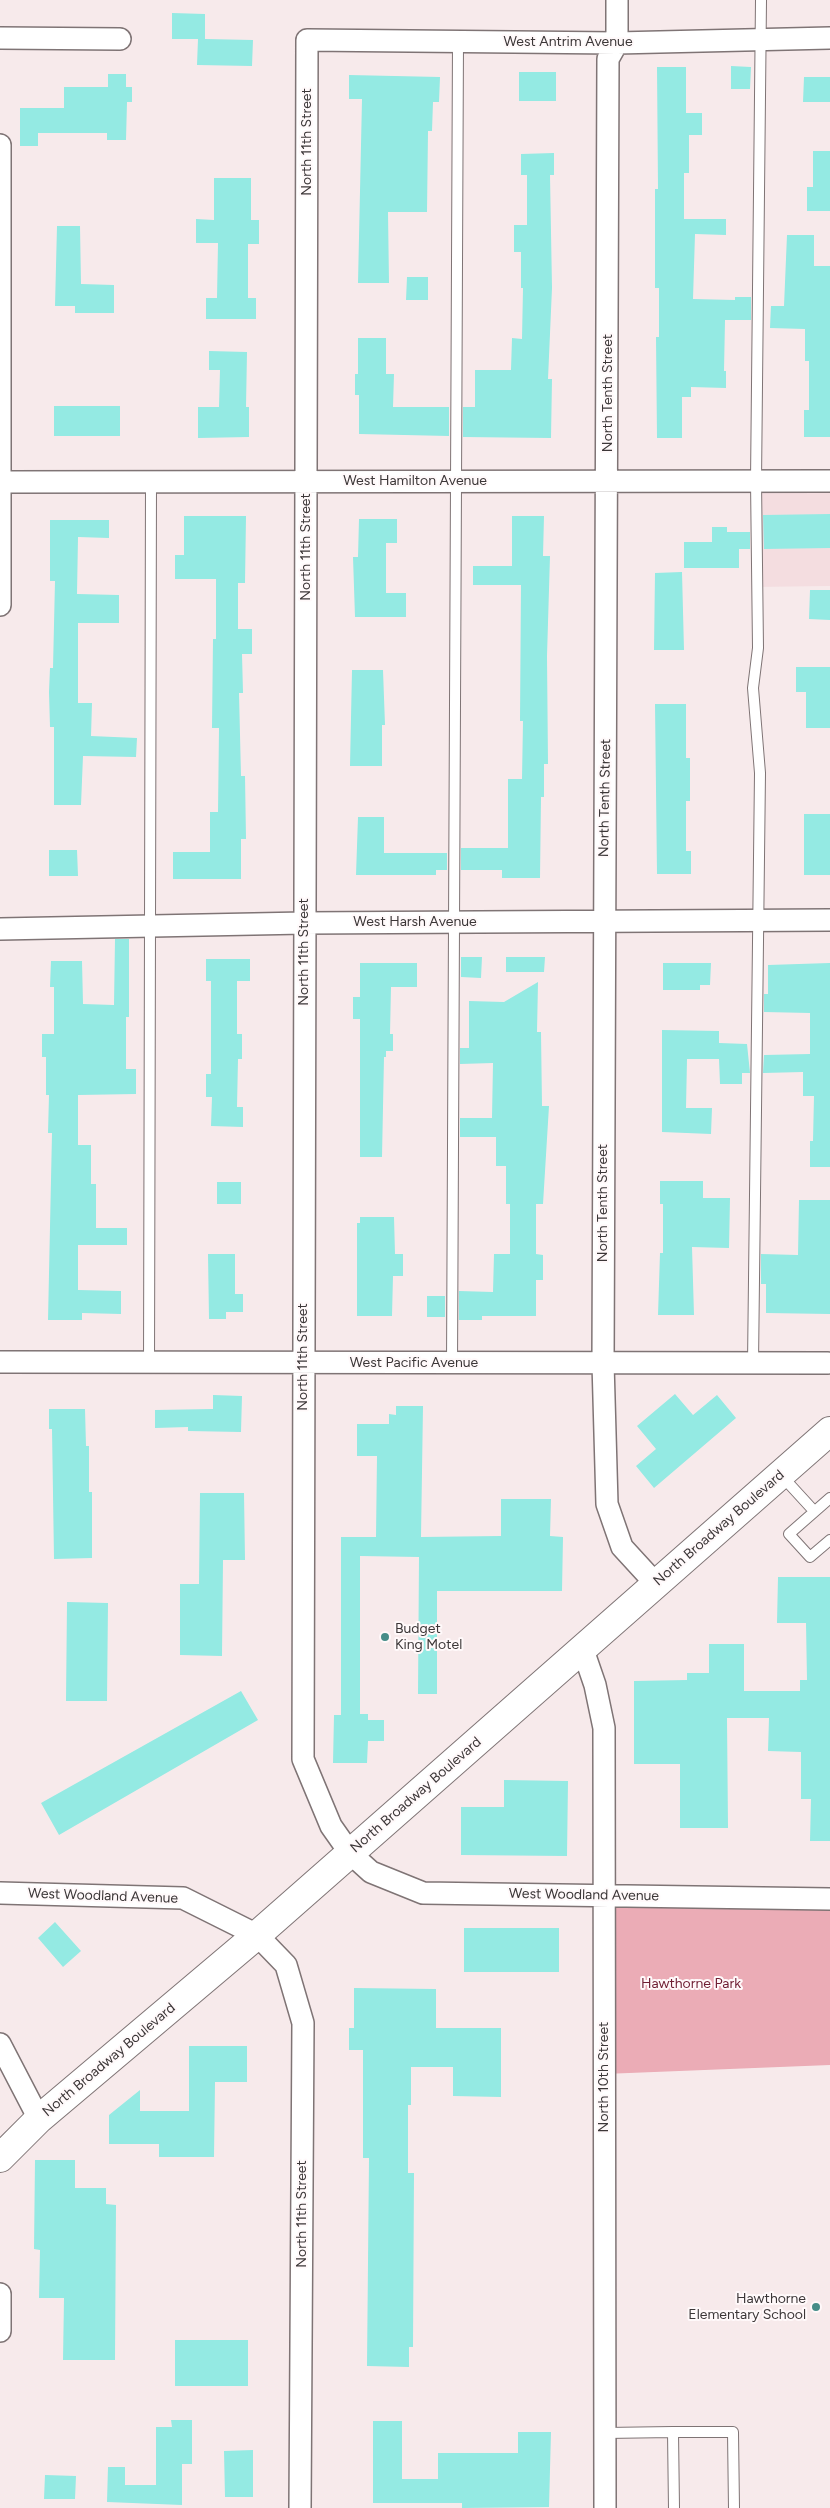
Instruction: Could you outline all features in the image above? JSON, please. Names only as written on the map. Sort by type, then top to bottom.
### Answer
[{"type":"main road","name":"North Broadway Boulevard","points":[[0,2158],[40,2120],[257,1935],[830,1431]]},
{"type":"street","name":"North Tenth Street","points":[[618,0],[617,43],[608,59],[608,481],[604,921],[603,1363],[607,1504],[622,1546],[655,1583]]},
{"type":"street","points":[[0,38],[120,39]]},
{"type":"street","name":"West Antrim Avenue","points":[[307,40],[617,43],[830,38]]},
{"type":"street","name":"North 11th Street","points":[[307,40],[303,1759],[331,1826],[350,1853]]},
{"type":"street","points":[[0,145],[0,605]]},
{"type":"street","name":"West Hamilton Avenue","points":[[1,482],[830,481]]},
{"type":"street","name":"West Harsh Avenue","points":[[0,929],[304,923],[830,920]]},
{"type":"street","name":"West Pacific Avenue","points":[[0,1362],[828,1363]]},
{"type":"street","name":"North 10th Street","points":[[583,1650],[595,1685],[604,1728],[605,2508]]},
{"type":"street","name":"West Woodland Avenue","points":[[350,1853],[371,1872],[423,1893],[830,1899]]},
{"type":"street","name":"West Woodland Avenue","points":[[0,1893],[182,1898],[257,1935]]},
{"type":"street","name":"North 11th Street","points":[[257,1935],[286,1965],[303,2023],[300,2508]]},
{"type":"street","points":[[0,2044],[40,2120]]},
{"type":"street","points":[[0,2294],[0,2331]]},
{"type":"lane","points":[[753,1363],[760,773],[753,688],[758,648],[756,481],[762,0]]},
{"type":"lane","points":[[452,1363],[458,42]]},
{"type":"lane","points":[[148,1362],[151,926],[151,482]]},
{"type":"lane","points":[[780,1475],[814,1511]]},
{"type":"lane","points":[[823,1543],[810,1557],[789,1534],[803,1525],[814,1511],[829,1501]]},
{"type":"lane","points":[[673,2432],[674,2508]]},
{"type":"lane","points":[[605,2433],[733,2432],[734,2508]]},
{"type":"shaded area","points":[[753,493],[830,493],[830,586],[753,587]]},
{"type":"green space","name":"Hawthorne Park","points":[[604,1895],[830,1899],[830,2065],[604,2074]]},
{"type":"building","points":[[172,13],[205,14],[205,39],[253,40],[252,66],[197,65],[198,39],[172,39]]},
{"type":"building","points":[[731,66],[751,67],[750,89],[731,89]]},
{"type":"building","points":[[657,67],[686,67],[686,113],[702,113],[702,135],[689,135],[689,173],[684,173],[684,219],[726,219],[726,235],[695,234],[693,299],[735,300],[735,297],[751,297],[751,320],[725,320],[724,371],[726,371],[726,388],[691,387],[691,397],[682,397],[682,438],[657,438],[656,337],[659,337],[659,288],[655,288],[655,189],[658,189]]},
{"type":"building","points":[[519,72],[556,72],[556,101],[519,101]]},
{"type":"building","points":[[108,74],[126,74],[126,87],[132,87],[132,102],[127,102],[126,140],[107,140],[107,133],[38,133],[38,146],[20,146],[20,108],[64,108],[64,87],[108,87]]},
{"type":"building","points":[[349,75],[440,77],[439,102],[433,102],[432,131],[428,131],[427,212],[388,212],[389,283],[358,283],[362,99],[349,99]]},
{"type":"building","points":[[804,77],[830,77],[830,102],[803,102]]},
{"type":"building","points":[[813,151],[830,151],[830,211],[807,211],[807,187],[813,187]]},
{"type":"building","points":[[554,153],[554,175],[550,175],[552,288],[548,379],[552,379],[551,438],[463,437],[463,407],[475,407],[475,370],[511,370],[512,338],[522,339],[523,288],[521,288],[521,252],[514,252],[514,225],[527,225],[527,175],[521,175],[521,154]]},
{"type":"building","points":[[214,178],[251,178],[251,220],[259,220],[259,244],[248,244],[248,298],[256,298],[256,319],[206,319],[206,298],[217,298],[218,243],[196,243],[196,219],[214,220]]},
{"type":"building","points":[[57,226],[80,226],[81,284],[114,285],[114,313],[75,313],[75,306],[55,306]]},
{"type":"building","points":[[787,235],[814,235],[814,266],[830,266],[830,437],[804,437],[804,410],[809,410],[809,361],[805,361],[805,329],[770,328],[771,306],[784,306]]},
{"type":"building","points":[[407,277],[428,277],[428,300],[406,300]]},
{"type":"building","points":[[358,338],[386,338],[386,374],[394,374],[393,407],[449,407],[449,436],[359,434],[359,395],[355,395],[355,374],[358,374]]},
{"type":"building","points":[[209,351],[247,352],[246,407],[249,407],[249,437],[198,438],[198,407],[219,407],[220,370],[209,370]]},
{"type":"building","points":[[54,406],[120,406],[120,436],[54,436]]},
{"type":"building","points":[[830,514],[830,548],[764,549],[763,515]]},
{"type":"building","points":[[184,516],[246,516],[245,583],[238,583],[238,629],[252,629],[252,654],[242,654],[243,693],[239,693],[241,776],[245,776],[246,839],[241,839],[241,879],[173,879],[173,852],[210,852],[210,812],[218,812],[219,728],[212,728],[213,639],[216,639],[216,579],[175,579],[175,555],[184,555]]},
{"type":"building","points":[[512,516],[544,516],[543,556],[550,556],[547,656],[548,764],[544,764],[544,797],[541,797],[540,878],[502,878],[502,870],[461,870],[461,848],[508,848],[508,779],[522,779],[523,721],[520,721],[521,585],[473,585],[473,566],[512,566]]},
{"type":"building","points":[[359,519],[397,519],[397,543],[386,543],[386,593],[406,593],[406,617],[355,617],[353,557],[358,557]]},
{"type":"building","points":[[50,520],[109,520],[109,538],[78,537],[77,594],[119,595],[119,623],[78,623],[78,703],[92,703],[91,736],[137,738],[136,757],[83,756],[81,805],[54,805],[54,727],[50,727],[49,692],[50,668],[53,668],[55,581],[50,581]]},
{"type":"building","points":[[712,527],[727,527],[727,532],[750,532],[750,549],[739,549],[739,568],[684,568],[684,542],[712,542]]},
{"type":"building","points":[[682,572],[684,650],[654,650],[655,573]]},
{"type":"building","points":[[810,590],[830,590],[830,620],[809,619]]},
{"type":"building","points":[[796,667],[830,667],[830,728],[806,728],[806,692],[796,692]]},
{"type":"building","points":[[352,670],[383,670],[385,725],[382,725],[382,766],[350,766]]},
{"type":"building","points":[[655,704],[686,704],[686,758],[690,758],[690,801],[686,801],[686,851],[691,851],[691,874],[657,874]]},
{"type":"building","points":[[804,814],[830,814],[830,875],[804,875]]},
{"type":"building","points":[[358,817],[384,817],[384,853],[447,853],[447,870],[436,870],[436,875],[356,875]]},
{"type":"building","points":[[49,850],[77,850],[78,876],[49,876]]},
{"type":"building","points":[[115,939],[129,939],[129,1017],[126,1017],[126,1069],[136,1069],[136,1094],[78,1095],[78,1145],[91,1145],[91,1184],[96,1184],[96,1228],[127,1228],[127,1245],[78,1245],[78,1290],[121,1291],[121,1314],[82,1313],[82,1320],[48,1320],[52,1133],[48,1133],[49,1095],[46,1095],[46,1057],[42,1057],[42,1034],[54,1034],[54,987],[50,987],[51,961],[82,961],[83,1004],[114,1005]]},
{"type":"building","points":[[461,957],[482,957],[481,978],[461,977]]},
{"type":"building","points":[[506,957],[545,957],[544,972],[506,972]]},
{"type":"building","points":[[206,959],[250,959],[250,981],[237,981],[237,1034],[242,1034],[242,1059],[238,1059],[237,1107],[243,1107],[243,1127],[211,1126],[212,1097],[206,1097],[206,1074],[211,1074],[211,981],[206,981]]},
{"type":"building","points":[[360,963],[417,963],[417,987],[391,987],[390,1034],[393,1034],[393,1051],[386,1051],[386,1057],[384,1057],[382,1157],[360,1157],[360,1019],[353,1019],[353,997],[360,997]]},
{"type":"building","points":[[663,963],[711,963],[710,985],[700,985],[700,990],[663,990]]},
{"type":"building","points":[[830,963],[830,1167],[810,1167],[810,1141],[813,1141],[814,1096],[803,1096],[803,1072],[763,1073],[764,1055],[810,1054],[810,1013],[764,1012],[764,994],[768,994],[768,965]]},
{"type":"building","points":[[538,982],[537,1032],[541,1032],[542,1106],[549,1106],[543,1204],[536,1204],[536,1254],[543,1255],[543,1280],[536,1280],[536,1316],[482,1316],[482,1320],[459,1320],[459,1291],[493,1292],[494,1254],[510,1254],[510,1204],[506,1204],[506,1166],[496,1166],[496,1137],[460,1137],[460,1118],[492,1118],[493,1063],[460,1064],[460,1048],[469,1048],[469,1001],[504,1002]]},
{"type":"building","points":[[662,1030],[719,1031],[719,1043],[747,1044],[750,1073],[742,1073],[742,1084],[720,1084],[719,1059],[687,1059],[686,1108],[712,1108],[711,1134],[662,1132]]},
{"type":"building","points":[[660,1181],[703,1181],[703,1198],[730,1198],[729,1248],[692,1247],[694,1315],[658,1315],[660,1253],[663,1253],[663,1204],[660,1204]]},
{"type":"building","points":[[217,1182],[241,1182],[241,1204],[217,1204]]},
{"type":"building","points":[[799,1200],[830,1200],[830,1314],[766,1313],[766,1284],[761,1284],[761,1254],[798,1255]]},
{"type":"building","points":[[360,1217],[394,1217],[395,1254],[403,1254],[403,1276],[393,1276],[392,1316],[357,1316],[357,1223],[360,1223]]},
{"type":"building","points":[[208,1254],[235,1254],[235,1294],[243,1294],[243,1312],[226,1312],[226,1319],[209,1319]]},
{"type":"building","points":[[427,1296],[445,1296],[445,1317],[427,1317]]},
{"type":"building","points":[[675,1394],[693,1415],[717,1395],[736,1418],[654,1488],[636,1466],[656,1449],[637,1426]]},
{"type":"building","points":[[213,1395],[242,1396],[241,1432],[188,1431],[188,1427],[155,1428],[155,1410],[213,1409]]},
{"type":"building","points":[[396,1406],[423,1406],[421,1537],[501,1536],[501,1499],[551,1499],[550,1536],[563,1537],[562,1591],[437,1591],[437,1694],[418,1694],[419,1557],[360,1556],[360,1714],[368,1714],[368,1720],[384,1720],[384,1741],[368,1741],[367,1763],[333,1763],[334,1715],[341,1715],[341,1537],[376,1537],[377,1456],[357,1456],[357,1424],[389,1424],[389,1414],[396,1415]]},
{"type":"building","points":[[49,1409],[85,1409],[86,1446],[89,1446],[89,1492],[92,1492],[92,1558],[54,1559],[52,1429],[49,1429]]},
{"type":"building","points":[[200,1493],[244,1493],[245,1560],[223,1560],[222,1656],[180,1655],[180,1584],[199,1584]]},
{"type":"building","points":[[778,1577],[830,1577],[830,1841],[810,1841],[811,1799],[801,1799],[801,1752],[768,1751],[769,1718],[727,1718],[728,1828],[680,1828],[680,1764],[634,1764],[634,1681],[687,1680],[687,1673],[709,1673],[709,1644],[744,1644],[744,1691],[800,1691],[800,1680],[807,1680],[806,1623],[777,1623]]},
{"type":"building","points":[[67,1602],[108,1603],[107,1701],[66,1701]]},
{"type":"building","points":[[241,1691],[258,1720],[59,1835],[41,1803]]},
{"type":"building","points":[[504,1780],[568,1781],[567,1856],[461,1855],[461,1807],[504,1807]]},
{"type":"building","points":[[55,1922],[81,1951],[63,1967],[38,1938]]},
{"type":"building","points":[[464,1928],[559,1928],[559,1972],[464,1972]]},
{"type":"building","points":[[354,1988],[436,1989],[436,2028],[501,2028],[501,2097],[453,2096],[453,2067],[411,2067],[411,2105],[408,2105],[408,2173],[414,2173],[413,2347],[409,2347],[409,2367],[367,2366],[369,2158],[363,2158],[363,2050],[349,2050],[349,2028],[354,2028]]},
{"type":"building","points":[[189,2046],[247,2046],[247,2082],[215,2082],[214,2157],[159,2157],[159,2144],[109,2144],[109,2115],[140,2090],[140,2111],[189,2111]]},
{"type":"building","points":[[35,2160],[75,2160],[75,2188],[106,2188],[106,2204],[116,2205],[115,2360],[63,2360],[64,2298],[39,2298],[40,2250],[34,2249]]},
{"type":"building","points":[[175,2340],[248,2340],[248,2386],[175,2386]]},
{"type":"building","points":[[171,2420],[192,2420],[192,2464],[182,2464],[182,2505],[107,2502],[108,2467],[125,2467],[125,2485],[156,2485],[156,2427],[172,2427]]},
{"type":"building","points":[[373,2421],[402,2421],[402,2479],[438,2479],[438,2453],[518,2453],[518,2432],[551,2432],[549,2507],[462,2508],[462,2503],[373,2503]]},
{"type":"building","points":[[253,2450],[253,2497],[225,2497],[224,2451]]},
{"type":"building","points":[[45,2475],[76,2476],[75,2499],[44,2499]]},
{"type":"place","name":"Budget King Motel","points":[[385,1637]]},
{"type":"place","name":"Hawthorne Elementary School","points":[[816,2307]]}]
